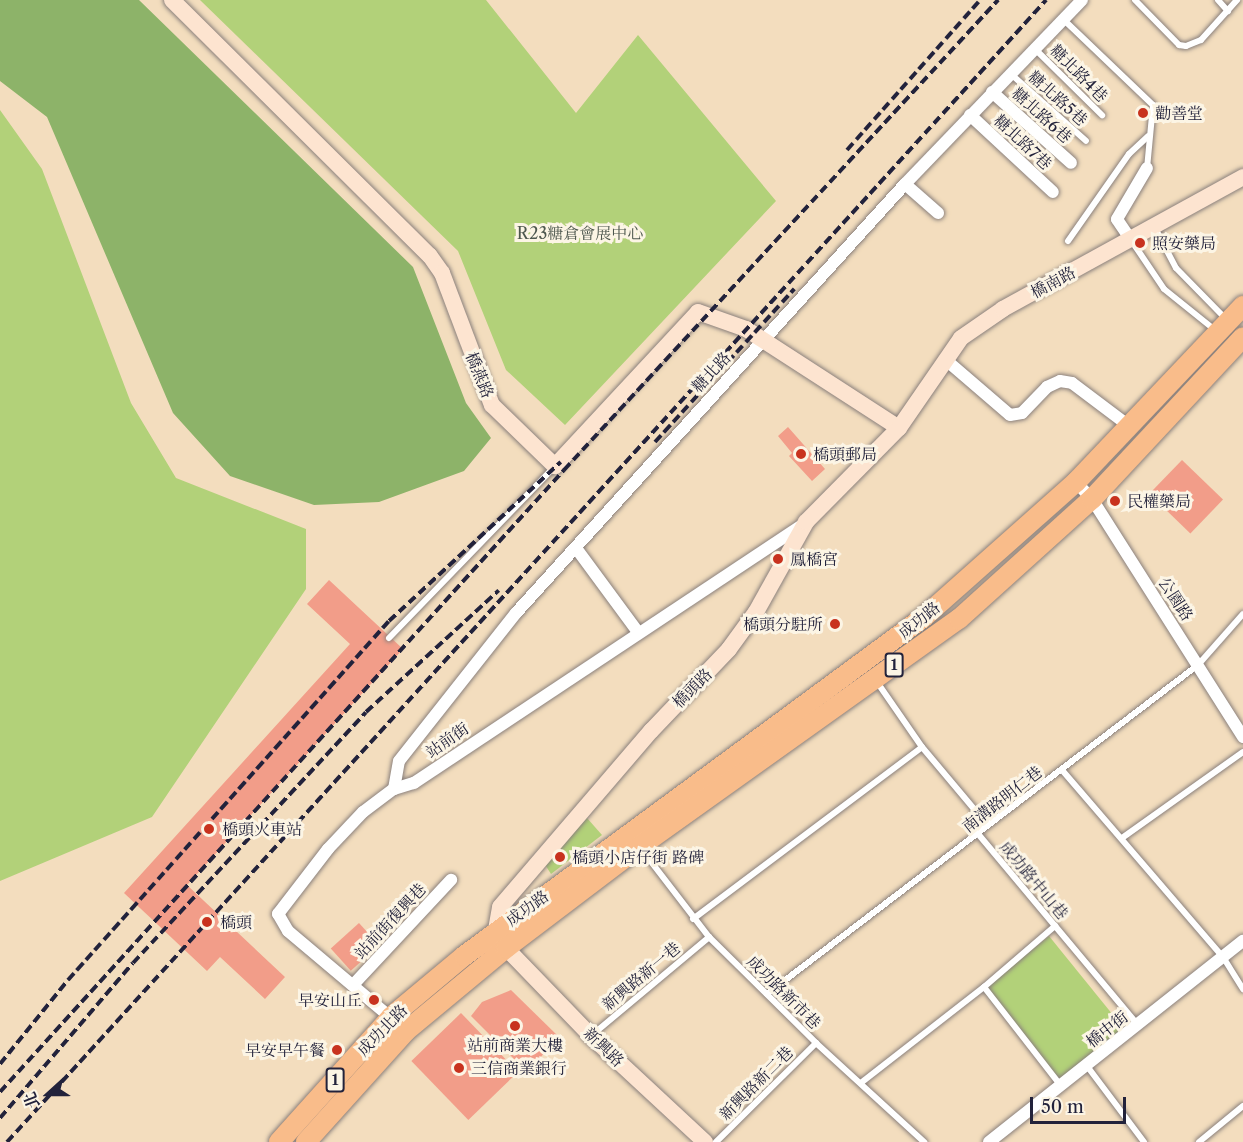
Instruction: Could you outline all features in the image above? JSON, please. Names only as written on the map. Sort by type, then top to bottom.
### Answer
[{"type":"main road","name":"成功路","points":[[496,930],[924,617],[1076,482],[1243,306]]},
{"type":"main road","name":"成功路","points":[[506,948],[639,847],[959,619],[1092,498],[1242,339]]},
{"type":"main road","name":"成功北路","points":[[279,1142],[391,1017],[496,930]]},
{"type":"main road","name":"成功北路","points":[[306,1142],[406,1032],[506,948]]},
{"type":"street","name":"橋燕路","points":[[172,0],[430,255],[442,273],[492,405],[555,466]]},
{"type":"street","name":"糖北路","points":[[394,789],[399,761],[516,613],[905,184],[1082,0]]},
{"type":"street","name":"糖北路6巷","points":[[992,92],[1071,163]]},
{"type":"street","name":"糖北路7巷","points":[[970,115],[1053,192]]},
{"type":"street","points":[[1131,240],[1117,219],[1147,168]]},
{"type":"street","name":"橋南路","points":[[899,428],[972,327],[1155,228],[1243,177]]},
{"type":"street","points":[[905,184],[938,213]]},
{"type":"street","points":[[555,466],[698,312],[746,328],[899,428]]},
{"type":"street","points":[[1223,326],[1242,339]]},
{"type":"street","points":[[946,360],[1010,415],[1022,413],[1047,387],[1060,381],[1072,383],[1129,426]]},
{"type":"street","name":"橋頭路","points":[[496,930],[500,907],[651,731],[729,650],[756,612],[806,522],[899,428]]},
{"type":"street","name":"公園路","points":[[1076,482],[1092,498],[1243,737]]},
{"type":"street","name":"站前街","points":[[406,1032],[288,932],[278,914],[328,849],[363,812],[394,789],[414,783],[806,522]]},
{"type":"street","points":[[576,548],[638,632]]},
{"type":"street","name":"站前街復興巷","points":[[353,985],[451,880]]},
{"type":"street","points":[[496,930],[506,948]]},
{"type":"street","name":"橋中街","points":[[989,1142],[1062,1087],[1243,941]]},
{"type":"street","name":"新興路","points":[[506,948],[591,1036],[705,1142]]},
{"type":"lane","points":[[1135,0],[1179,45],[1201,40],[1237,0]]},
{"type":"lane","points":[[1218,0],[1228,11]]},
{"type":"lane","points":[[1064,20],[1153,105],[1148,135],[1147,168]]},
{"type":"lane","name":"糖北路4巷","points":[[1036,50],[1102,115]]},
{"type":"lane","name":"糖北路5巷","points":[[1012,75],[1086,141]]},
{"type":"lane","points":[[1068,241],[1129,154],[1148,135]]},
{"type":"lane","points":[[1155,228],[1176,268],[1223,326]]},
{"type":"lane","points":[[1131,240],[1164,289],[1223,326]]},
{"type":"lane","points":[[389,638],[555,466]]},
{"type":"lane","name":"南溝路明仁巷","points":[[767,994],[979,835],[1198,665],[1243,614]]},
{"type":"lane","name":"成功路中山巷","points":[[875,679],[922,747],[974,809],[979,835],[1138,1026]]},
{"type":"lane","points":[[693,920],[922,747]]},
{"type":"lane","points":[[1122,838],[1243,752]]},
{"type":"lane","points":[[1062,770],[1223,957],[1243,989]]},
{"type":"lane","name":"成功路新市巷","points":[[639,847],[693,920],[816,1043],[862,1082],[924,1142]]},
{"type":"lane","points":[[862,1082],[984,987],[1055,926]]},
{"type":"lane","name":"新興路新一巷","points":[[591,1036],[709,936]]},
{"type":"lane","points":[[984,987],[1062,1087]]},
{"type":"lane","name":"新興路新二巷","points":[[716,1142],[816,1043]]},
{"type":"lane","points":[[1087,1066],[1144,1142]]},
{"type":"lane","points":[[1199,1142],[1243,1106]]},
{"type":"green space","points":[[0,0],[139,0],[413,267],[466,403],[491,438],[464,471],[379,502],[314,505],[230,476],[173,413],[47,117],[0,81]]},
{"type":"green space","name":"R23糖倉會展中心","points":[[200,0],[486,0],[576,113],[638,35],[776,201],[565,425],[506,370],[458,251]]},
{"type":"green space","points":[[0,110],[42,169],[131,403],[176,478],[306,529],[306,589],[152,817],[0,881]]},
{"type":"green space","points":[[587,818],[602,835],[551,874],[544,863]]},
{"type":"green space","points":[[1049,936],[1123,1028],[1056,1082],[982,990]]},
{"type":"building","name":"橋頭郵局","points":[[788,427],[825,469],[812,481],[789,456],[792,453],[778,436]]},
{"type":"building","points":[[1182,460],[1223,500],[1190,533],[1149,494]]},
{"type":"building","points":[[329,580],[403,649],[187,885],[285,977],[265,999],[220,957],[207,971],[124,893],[350,644],[307,604]]},
{"type":"building","points":[[359,923],[379,945],[351,971],[331,948]]},
{"type":"building","name":"站前商業大樓","points":[[511,990],[559,1037],[527,1072],[471,1016],[482,1002]]},
{"type":"building","points":[[461,1013],[518,1072],[468,1120],[411,1061]]},
{"type":"railway","points":[[847,150],[980,0]]},
{"type":"railway","points":[[0,1092],[564,470],[998,0]]},
{"type":"railway","points":[[7,1142],[1046,0]]},
{"type":"railway","points":[[655,442],[794,289]]},
{"type":"railway","points":[[0,1064],[68,980],[389,621],[561,462]]},
{"type":"railway","points":[[0,1118],[133,963],[366,712],[499,590]]},
{"type":"place","name":"勸善堂","points":[[1143,113]]},
{"type":"place","name":"照安藥局","points":[[1140,243]]},
{"type":"place","name":"橋頭郵局","points":[[801,454]]},
{"type":"place","name":"民權藥局","points":[[1115,501]]},
{"type":"place","name":"鳳橋宮","points":[[778,559]]},
{"type":"place","name":"橋頭分駐所","points":[[835,624]]},
{"type":"place","name":"橋頭火車站","points":[[209,829]]},
{"type":"place","name":"橋頭小店仔街 路碑","points":[[560,857]]},
{"type":"place","name":"橋頭","points":[[207,922]]},
{"type":"place","name":"早安山丘","points":[[374,1000]]},
{"type":"place","name":"站前商業大樓","points":[[515,1026]]},
{"type":"place","name":"早安早午餐","points":[[337,1050]]},
{"type":"place","name":"三信商業銀行","points":[[459,1068]]}]
